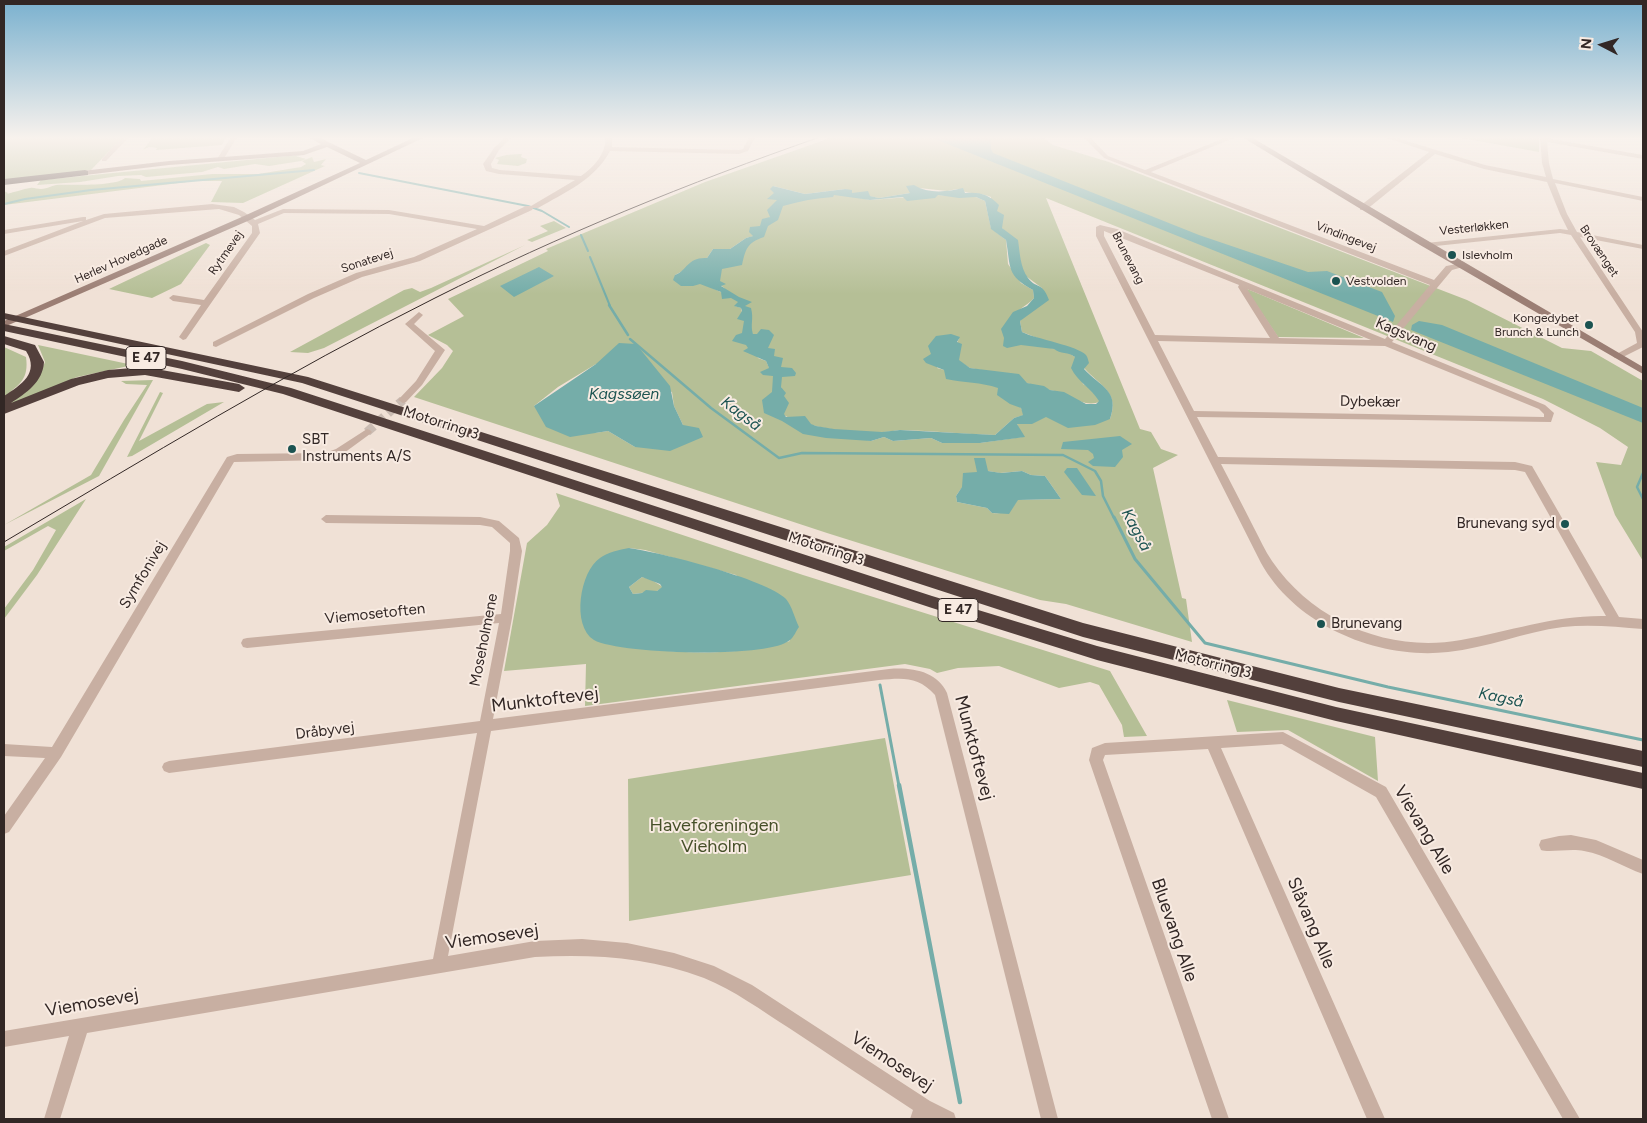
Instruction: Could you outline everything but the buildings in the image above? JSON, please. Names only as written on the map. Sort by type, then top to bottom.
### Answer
[{"type":"highway","name":"Motorring 3","points":[[4,315],[304,380],[443,423],[1083,630],[1340,695],[1643,759]]},
{"type":"highway","name":"E 47","points":[[4,328],[246,385]]},
{"type":"highway","points":[[4,340],[31,348],[38,362],[37,371],[31,380],[20,391],[4,401]]},
{"type":"highway","points":[[4,410],[75,382],[108,374],[127,372],[145,372],[246,385]]},
{"type":"highway","name":"Motorring 3","points":[[246,385],[392,426],[923,599],[1096,652],[1336,714],[1643,781]]},
{"type":"street","name":"Herlev Hovedgade","points":[[4,324],[247,218],[304,189]]},
{"type":"street","name":"Sonatevej","points":[[216,344],[303,300],[359,275],[417,259],[567,189]]},
{"type":"street","name":"Vindingevej","points":[[1190,189],[1436,284]]},
{"type":"street","points":[[1332,189],[1643,371]]},
{"type":"street","points":[[1363,208],[1387,189]]},
{"type":"street","name":"Brovænget","points":[[1553,189],[1574,233],[1639,332],[1643,344]]},
{"type":"street","points":[[1593,189],[1643,199]]},
{"type":"street","points":[[4,232],[104,216],[212,206],[227,206],[247,218],[283,210],[389,212],[485,228]]},
{"type":"street","points":[[4,254],[104,216]]},
{"type":"street","name":"Herlev Hovedgade","points":[[4,315],[247,218]]},
{"type":"street","name":"Rytmevej","points":[[183,337],[256,233],[256,226],[247,218]]},
{"type":"street","name":"Kagsvang","points":[[1100,228],[1114,231],[1542,407],[1549,413],[1548,420]]},
{"type":"street","name":"Brunevang","points":[[1100,228],[1100,236],[1275,575],[1303,604],[1335,625],[1356,634],[1399,646],[1446,648],[1476,643],[1552,624],[1614,621],[1643,624]]},
{"type":"street","name":"Vesterløkken","points":[[1426,245],[1560,231],[1643,248]]},
{"type":"street","points":[[1154,338],[1386,342],[1449,268],[1460,265]]},
{"type":"street","points":[[1244,284],[1242,287],[1277,340]]},
{"type":"street","points":[[173,298],[205,304]]},
{"type":"street","points":[[403,400],[419,383],[440,350],[409,324],[419,315]]},
{"type":"street","points":[[1618,356],[1643,344]]},
{"type":"street","name":"Dybekær","points":[[1192,414],[1548,420]]},
{"type":"street","name":"Symfonivej","points":[[4,827],[56,753],[231,459],[326,456],[351,445],[367,432]]},
{"type":"street","points":[[1215,460],[1515,466],[1528,469],[1614,621]]},
{"type":"street","name":"Moseholmene","points":[[326,519],[480,521],[495,524],[515,541],[516,551],[506,618],[439,965]]},
{"type":"street","name":"Viemosetoften","points":[[247,643],[506,618]]},
{"type":"street","name":"Munktoftevej","points":[[484,727],[903,672],[927,678],[941,693],[1050,1119]]},
{"type":"street","name":"Dråbyvej","points":[[169,767],[484,727]]},
{"type":"street","name":"Vievang Alle","points":[[1096,752],[1105,749],[1283,738],[1381,792],[1572,1119]]},
{"type":"street","name":"Slåvang Alle","points":[[1212,742],[1376,1119]]},
{"type":"street","points":[[4,750],[56,753]]},
{"type":"street","name":"Bluevang Alle","points":[[1096,752],[1096,760],[1220,1119]]},
{"type":"street","points":[[1546,845],[1561,841],[1604,848],[1643,867]]},
{"type":"street","name":"Viemosevej","points":[[4,1039],[535,949],[582,947],[627,951],[674,961],[708,972],[746,991],[921,1113],[948,1119]]},
{"type":"street","points":[[52,1119],[81,1025]]},
{"type":"green space","points":[[22,189],[128,189],[4,205],[4,191],[7,194]]},
{"type":"green space","points":[[218,189],[273,189],[243,203],[211,202]]},
{"type":"green space","points":[[687,189],[774,189],[778,199],[770,217],[754,236],[746,238],[730,249],[713,249],[707,258],[675,275],[700,282],[737,300],[711,276],[761,232],[781,203],[807,195],[846,195],[870,200],[937,195],[976,197],[985,201],[991,228],[1006,240],[1008,264],[1021,283],[1033,290],[1034,298],[1013,314],[1008,321],[1021,343],[1040,345],[1069,353],[1075,357],[1083,384],[1091,389],[1100,401],[1094,403],[1082,402],[1056,391],[970,368],[952,357],[959,338],[937,368],[995,384],[1021,408],[1024,415],[1014,418],[995,435],[902,430],[857,432],[815,426],[789,418],[778,412],[784,396],[781,387],[780,367],[759,344],[757,334],[753,335],[742,305],[735,306],[741,308],[758,358],[766,361],[773,376],[775,417],[871,441],[884,437],[893,441],[931,438],[942,443],[980,443],[1022,437],[1017,424],[1033,415],[1110,419],[1112,402],[1107,390],[1084,368],[1086,357],[1022,332],[1020,321],[1042,288],[1015,268],[1015,242],[994,217],[991,197],[958,189],[1180,189],[1467,300],[1562,348],[1591,351],[1643,381],[1643,561],[1615,515],[1596,462],[1621,465],[1628,447],[1600,428],[1543,399],[1046,198],[1140,429],[1151,432],[1161,449],[1178,455],[1153,468],[1182,598],[1186,599],[1192,642],[1066,604],[1040,600],[827,533],[414,397],[442,368],[453,351],[447,345],[428,335],[464,316],[448,299],[548,251],[546,249]],"holes":[[[596,364],[672,392],[674,406],[683,425],[635,447],[608,431],[595,433],[534,406],[558,387]],[[988,471],[1000,473],[1022,471],[1031,475],[1045,476],[1061,499],[1017,500],[1010,510],[997,513],[992,513],[987,508],[957,502],[956,496],[962,487],[973,477]]]},
{"type":"green space","points":[[787,189],[842,189],[805,194]]},
{"type":"green space","points":[[846,189],[916,189],[910,193],[879,198],[852,193]]},
{"type":"green space","points":[[932,189],[955,189],[947,191]]},
{"type":"green space","points":[[554,221],[566,228],[532,242],[527,240],[548,231],[540,226]]},
{"type":"green space","points":[[206,243],[210,245],[181,284],[152,298],[109,289]]},
{"type":"green space","points":[[525,245],[324,348],[308,353],[290,352],[404,290],[412,288],[420,292],[431,288]]},
{"type":"green space","points":[[1245,288],[1364,338],[1278,337]]},
{"type":"green space","points":[[38,345],[133,365],[77,377],[4,408],[4,405],[24,393],[34,383],[42,370],[45,362]]},
{"type":"green space","points":[[4,347],[26,357],[27,365],[25,376],[4,397]]},
{"type":"green space","points":[[153,380],[99,476],[4,525],[91,475],[147,385],[126,384],[121,381]]},
{"type":"green space","points":[[160,392],[163,393],[139,441],[207,404],[224,402],[132,456],[127,457]]},
{"type":"green space","points":[[556,493],[803,575],[1110,671],[1147,736],[1124,737],[1122,725],[1099,685],[1090,682],[1059,688],[999,666],[958,668],[937,673],[930,669],[905,664],[585,706],[586,664],[504,671],[527,543],[547,525],[560,506]],"holes":[[[629,548],[645,550],[736,575],[790,641],[754,649],[701,652],[626,647],[594,639]]]},
{"type":"green space","points":[[86,499],[37,575],[4,619],[4,609],[33,570],[56,530],[48,526],[4,551],[4,547]]},
{"type":"green space","points":[[642,577],[650,579],[663,587],[657,591],[633,594],[629,587]]},
{"type":"green space","points":[[1227,700],[1375,737],[1378,781],[1288,730],[1237,732]]},
{"type":"green space","name":"Haveforeningen Vieholm","points":[[885,738],[911,875],[629,921],[628,779]]},
{"type":"water","points":[[770,189],[787,189],[805,194],[842,189],[852,190],[852,193],[868,191],[870,196],[879,198],[910,193],[908,189],[938,191],[964,189],[965,193],[984,194],[999,205],[997,211],[1004,215],[1002,228],[1018,240],[1025,274],[1044,290],[1049,300],[1020,321],[1022,332],[1075,349],[1086,355],[1089,363],[1084,369],[1111,396],[1113,402],[1110,419],[1095,425],[1068,428],[1046,417],[1032,424],[1017,424],[1025,437],[980,443],[942,443],[931,438],[893,441],[884,437],[871,441],[826,438],[803,434],[764,413],[762,400],[772,392],[773,376],[763,375],[760,372],[769,368],[766,361],[743,351],[748,348],[746,345],[732,341],[736,335],[742,333],[744,321],[737,319],[742,311],[741,308],[734,306],[738,302],[731,298],[722,299],[721,292],[700,284],[681,286],[673,280],[675,275],[695,260],[707,258],[713,249],[730,249],[746,238],[753,236],[749,232],[750,227],[760,226],[762,219],[770,217],[767,210],[777,200],[767,199],[774,193]],"holes":[[[834,195],[870,200],[903,197],[907,201],[935,198],[938,195],[959,198],[976,197],[985,201],[991,229],[1006,240],[1011,270],[1018,280],[1033,290],[1034,298],[1027,306],[1013,312],[1001,329],[1004,338],[1003,346],[1007,348],[1021,345],[1054,349],[1073,355],[1075,357],[1071,368],[1099,401],[1096,404],[1086,404],[1064,392],[1027,383],[1019,374],[970,368],[959,360],[962,344],[957,342],[960,337],[951,334],[936,336],[928,346],[931,354],[923,359],[926,363],[944,370],[946,379],[998,388],[997,395],[1010,404],[1021,408],[1023,415],[1014,418],[995,435],[834,429],[811,424],[805,416],[786,417],[784,414],[789,403],[784,396],[786,393],[781,387],[782,377],[795,376],[796,373],[792,368],[781,367],[783,358],[774,356],[775,349],[768,348],[774,335],[769,330],[761,329],[757,334],[753,334],[751,308],[745,306],[752,302],[739,297],[721,286],[726,284],[720,281],[722,269],[742,265],[748,247],[764,237],[768,226],[778,220],[783,206],[833,197]]]},
{"type":"water","points":[[1061,189],[1084,189],[1199,235],[1308,272],[1327,271],[1382,292],[1395,316],[1393,322]]},
{"type":"water","points":[[539,267],[554,276],[514,297],[500,286]]},
{"type":"water","points":[[1419,321],[1442,325],[1643,408],[1643,423],[1411,330],[1412,325]]},
{"type":"water","name":"Kagssøen","points":[[619,343],[636,344],[670,386],[674,406],[683,425],[699,428],[703,437],[670,451],[635,447],[608,431],[570,437],[546,427],[534,406],[596,364]]},
{"type":"water","points":[[1120,436],[1132,444],[1122,450],[1123,457],[1115,467],[1093,466],[1088,462],[1094,458],[1093,454],[1088,450],[1061,449],[1063,442]]},
{"type":"water","points":[[974,458],[985,458],[988,471],[1001,473],[1022,471],[1031,475],[1045,476],[1061,499],[1018,500],[1009,514],[992,513],[987,508],[957,502],[956,496],[962,487],[963,473],[977,472]]},
{"type":"water","points":[[1067,468],[1077,468],[1096,496],[1082,495],[1064,472]]},
{"type":"water","points":[[629,548],[686,561],[758,583],[786,599],[799,627],[790,640],[777,646],[725,652],[632,649],[608,645],[594,640],[587,633],[582,623],[581,599],[587,574],[603,556]],"holes":[[[642,577],[660,584],[662,587],[657,591],[646,590],[642,593],[633,594],[629,587]]]},
{"type":"waterway","name":"Kagså","points":[[4,204],[25,199],[98,189]]},
{"type":"waterway","name":"Kagså","points":[[443,189],[528,206],[542,211],[569,227]]},
{"type":"waterway","name":"Kagså","points":[[581,235],[588,251]]},
{"type":"waterway","name":"Kagså","points":[[590,257],[610,306]]},
{"type":"waterway","name":"Kagså","points":[[609,305],[628,335]]},
{"type":"waterway","name":"Kagså","points":[[630,339],[711,408],[779,458],[802,453],[1063,455],[1095,471],[1101,481],[1103,496],[1114,518]]},
{"type":"waterway","points":[[1643,473],[1637,487],[1643,499]]},
{"type":"waterway","name":"Kagså","points":[[1114,517],[1135,559],[1205,643],[1388,687],[1643,740]]},
{"type":"waterway","points":[[880,685],[899,786]]},
{"type":"waterway","points":[[899,785],[960,1102]]},
{"type":"tunnel","points":[[367,432],[403,400]]},
{"type":"tram line","points":[[4,542],[164,447],[380,326],[529,253],[680,189]]},
{"type":"place","name":"Islevholm","points":[[1452,255]]},
{"type":"place","name":"Vestvolden","points":[[1336,281]]},
{"type":"place","name":"Kongedybet Brunch & Lunch","points":[[1589,325]]},
{"type":"place","name":"SBT Instruments A/S","points":[[292,449]]},
{"type":"place","name":"Brunevang syd","points":[[1565,524]]},
{"type":"place","name":"Brunevang","points":[[1321,624]]}]
